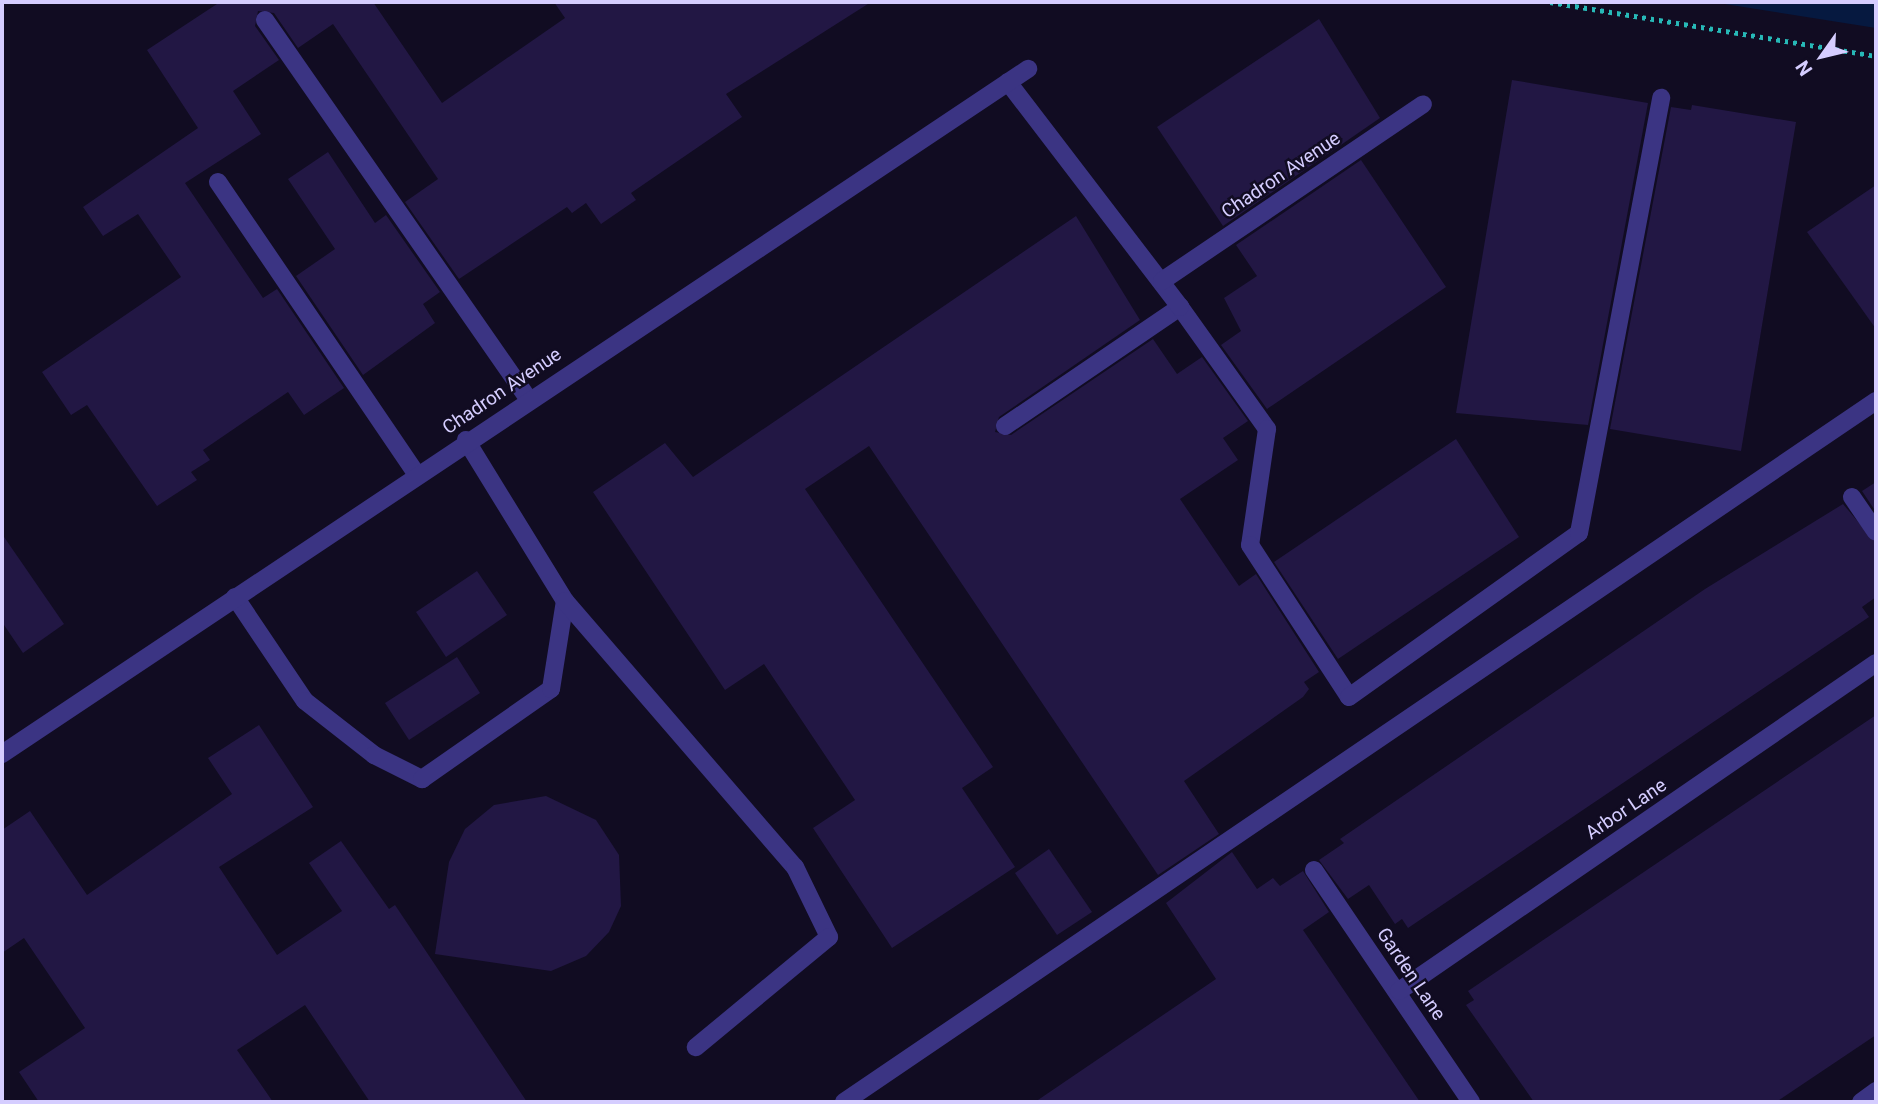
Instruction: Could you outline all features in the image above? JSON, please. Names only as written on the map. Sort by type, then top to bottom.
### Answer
[{"type":"street","points":[[265,20],[528,399]]},
{"type":"street","name":"Chadron Avenue","points":[[2,754],[466,440],[1028,69]]},
{"type":"street","points":[[1008,82],[1162,281],[1267,429],[1250,545],[1349,697],[1579,533],[1661,99]]},
{"type":"street","name":"Chadron Avenue","points":[[1162,281],[1423,104]]},
{"type":"street","points":[[218,182],[416,474]]},
{"type":"street","points":[[1005,426],[1180,307]]},
{"type":"street","points":[[844,1102],[1876,401]]},
{"type":"street","points":[[466,440],[565,601],[795,867],[829,937],[696,1047]]},
{"type":"street","points":[[1852,497],[1876,532]]},
{"type":"street","points":[[235,597],[305,701],[374,755],[422,779],[551,689],[565,601]]},
{"type":"street","name":"Arbor Lane","points":[[1399,991],[1876,663]]},
{"type":"street","name":"Garden Lane","points":[[1314,870],[1399,991],[1471,1102]]},
{"type":"street","points":[[1861,1102],[1876,1091]]},
{"type":"path","points":[[1550,2],[1876,56]]},
{"type":"water","points":[[1712,2],[1876,2],[1876,28]]},
{"type":"building","points":[[220,2],[373,2],[442,103],[565,18],[554,2],[871,2],[726,94],[742,117],[631,193],[636,200],[601,224],[586,203],[572,213],[567,207],[459,279],[405,202],[438,179],[333,24],[298,48],[274,13],[258,11],[255,26],[279,60],[233,91],[261,134],[185,183],[263,298],[277,289],[344,388],[304,415],[288,392],[203,450],[210,460],[191,472],[197,480],[157,506],[87,405],[71,415],[42,372],[181,277],[138,214],[103,236],[83,207],[198,128],[147,50]]},
{"type":"building","points":[[1319,19],[1380,118],[1223,226],[1157,127]]},
{"type":"building","points":[[1512,80],[1648,103],[1588,425],[1456,413]]},
{"type":"building","points":[[1692,105],[1796,122],[1741,451],[1610,429],[1671,107],[1691,110]]},
{"type":"building","points":[[328,152],[375,223],[386,215],[440,292],[423,304],[435,323],[363,375],[296,276],[335,249],[288,179]]},
{"type":"building","points":[[1361,160],[1446,287],[1267,409],[1221,345],[1241,331],[1224,298],[1257,276],[1236,245]]},
{"type":"building","points":[[1876,185],[1876,329],[1807,232]]},
{"type":"building","points":[[1076,216],[1140,320],[999,417],[995,432],[1011,435],[1153,339],[1177,374],[1202,357],[1248,421],[1223,438],[1238,460],[1180,499],[1239,586],[1256,574],[1319,672],[1304,682],[1309,689],[1303,697],[1184,781],[1219,834],[1158,875],[869,446],[805,489],[993,767],[962,788],[1015,867],[892,948],[813,828],[855,800],[764,664],[725,690],[593,492],[665,443],[693,477]]},
{"type":"building","points":[[1456,439],[1519,537],[1338,659],[1274,562]]},
{"type":"building","points":[[1876,482],[1876,512],[1862,491]]},
{"type":"building","points":[[1843,504],[1876,543],[1876,597],[1862,607],[1869,617],[1408,928],[1402,919],[1395,924],[1369,885],[1348,899],[1319,860],[1344,843],[1340,839],[1705,589]]},
{"type":"building","points":[[2,534],[64,624],[23,653],[2,622]]},
{"type":"building","points":[[477,571],[507,615],[446,657],[416,612]]},
{"type":"building","points":[[457,657],[480,693],[409,740],[385,703]]},
{"type":"building","points":[[1876,715],[1876,1035],[1776,1102],[1534,1102],[1466,1005],[1474,1000],[1468,991]]},
{"type":"building","points":[[259,725],[313,807],[219,867],[277,955],[342,911],[309,863],[341,841],[389,909],[395,905],[527,1102],[370,1102],[305,1005],[237,1050],[273,1102],[39,1102],[19,1072],[85,1028],[24,938],[2,953],[2,830],[30,811],[87,895],[232,794],[208,758]]},
{"type":"building","points":[[546,796],[596,820],[619,855],[621,906],[609,932],[586,956],[551,971],[435,954],[449,862],[465,829],[494,805]]},
{"type":"building","points":[[1049,849],[1092,912],[1057,935],[1015,873]]},
{"type":"building","points":[[1232,852],[1257,889],[1273,878],[1280,886],[1303,871],[1329,912],[1303,930],[1420,1102],[1035,1102],[1216,979],[1166,903]]}]
